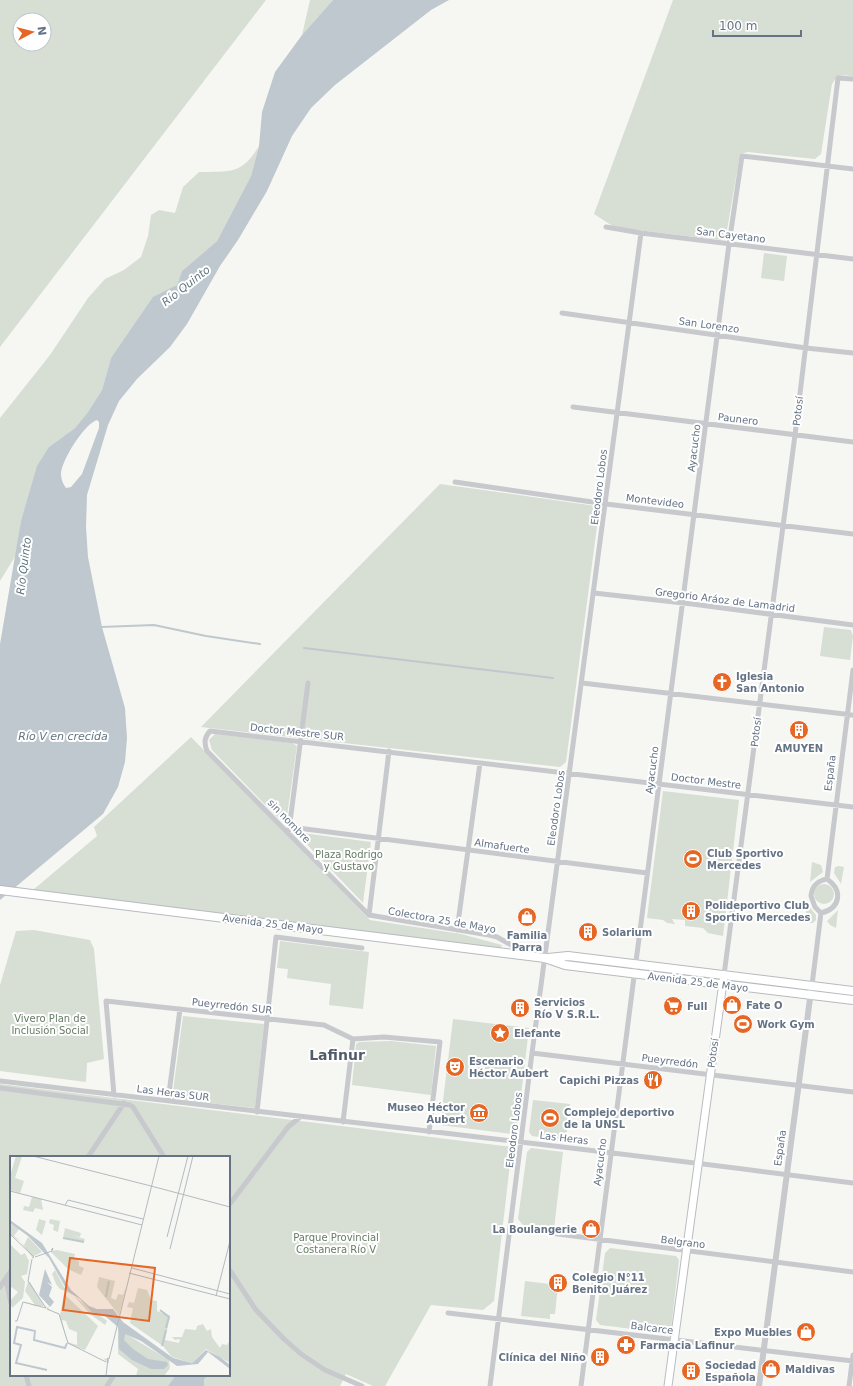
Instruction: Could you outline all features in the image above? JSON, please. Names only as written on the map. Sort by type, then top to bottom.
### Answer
[{"type":"main road","name":"Avenida 25 de Mayo","points":[[0,890],[532,956],[545,958],[565,965],[853,1000]]},
{"type":"main road","name":"Avenida 25 de Mayo","points":[[545,958],[568,956],[853,991]]},
{"type":"main road","name":"Potosí","points":[[668,1386],[724,975]]},
{"type":"street","name":"Potosí","points":[[724,975],[795,435],[826,166],[838,78],[853,79]]},
{"type":"street","name":"Ayacucho","points":[[581,1386],[610,1153],[623,1064],[729,244],[742,156],[826,166]]},
{"type":"street","points":[[826,166],[853,169]]},
{"type":"street","name":"San Cayetano","points":[[606,227],[641,234],[853,259]]},
{"type":"street","name":"Eleodoro Lobos","points":[[490,1386],[532,1053],[641,234]]},
{"type":"street","name":"San Lorenzo","points":[[562,313],[718,336],[853,353]]},
{"type":"street","name":"Paunero","points":[[573,407],[853,442]]},
{"type":"street","name":"Montevideo","points":[[455,482],[606,504],[853,534]]},
{"type":"street","name":"Gregorio Aráoz de Lamadrid","points":[[594,594],[683,603],[853,625]]},
{"type":"street","name":"España","points":[[827,879],[836,805],[850,715],[853,670]]},
{"type":"street","points":[[289,830],[302,741],[308,683]]},
{"type":"street","points":[[582,683],[850,715]]},
{"type":"street","name":"Doctor Mestre SUR","points":[[205,736],[210,731],[389,752]]},
{"type":"street","name":"sin nombre","points":[[205,736],[204,743],[207,751],[289,830],[369,916]]},
{"type":"street","points":[[369,916],[389,752]]},
{"type":"street","name":"Doctor Mestre","points":[[389,752],[853,807]]},
{"type":"street","points":[[457,930],[480,763]]},
{"type":"street","name":"Almafuerte","points":[[289,830],[378,839],[648,873]]},
{"type":"street","points":[[827,879],[836,888],[838,898],[833,908],[821,913],[815,907],[811,896],[815,885],[819,881],[827,879]]},
{"type":"street","name":"España","points":[[759,1386],[821,913]]},
{"type":"street","name":"Colectora 25 de Mayo","points":[[369,916],[497,938],[532,956]]},
{"type":"street","points":[[257,1112],[276,937],[362,948]]},
{"type":"street","name":"Pueyrredón SUR","points":[[114,1095],[106,1001],[324,1025],[353,1039]]},
{"type":"street","points":[[168,1101],[180,1009]]},
{"type":"street","points":[[344,1122],[353,1039],[384,1037],[440,1042],[429,1132]]},
{"type":"street","name":"Pueyrredón","points":[[532,1053],[853,1092]]},
{"type":"street","name":"Las Heras SUR","points":[[0,1081],[344,1122]]},
{"type":"street","points":[[0,1088],[61,1097],[124,1103],[133,1107],[163,1156]]},
{"type":"street","points":[[89,1156],[124,1103]]},
{"type":"street","points":[[230,1204],[288,1127],[300,1117]]},
{"type":"street","name":"Las Heras","points":[[344,1122],[522,1141],[853,1183]]},
{"type":"street","name":"Belgrano","points":[[511,1228],[853,1272]]},
{"type":"street","points":[[230,1271],[256,1310],[301,1354],[351,1384],[362,1386]]},
{"type":"street","points":[[0,1287],[10,1273]]},
{"type":"street","points":[[6,1279],[10,1298]]},
{"type":"street","name":"Balcarce","points":[[448,1313],[852,1361]]},
{"type":"street","points":[[849,1386],[853,1355]]},
{"type":"street","points":[[26,1376],[29,1386]]},
{"type":"street","points":[[107,1386],[113,1376]]},
{"type":"green space","points":[[0,0],[266,0],[0,347]]},
{"type":"green space","points":[[310,0],[333,0],[302,35]]},
{"type":"green space","points":[[673,0],[853,0],[853,76],[846,75],[838,77],[832,84],[821,154],[815,159],[748,152],[740,154],[726,236],[722,240],[619,228],[611,225],[594,214]]},
{"type":"green space","points":[[259,146],[251,176],[217,241],[182,271],[177,285],[144,312],[111,358],[102,390],[88,412],[75,428],[49,447],[21,521],[16,555],[0,581],[0,418],[50,355],[88,298],[105,279],[124,270],[141,257],[148,236],[151,215],[159,210],[175,213],[183,187],[199,172],[219,172],[234,170],[241,167],[253,155]]},
{"type":"green space","points":[[764,253],[787,256],[784,281],[761,278]]},
{"type":"green space","points":[[440,484],[596,506],[599,511],[566,762],[560,767],[201,727]]},
{"type":"green space","points":[[824,627],[851,630],[853,636],[850,660],[820,656]]},
{"type":"green space","points":[[215,734],[292,743],[297,746],[287,816],[284,819],[279,819],[212,750],[209,740]]},
{"type":"green space","points":[[191,737],[370,920],[461,934],[502,945],[501,948],[33,890],[97,836],[94,827]]},
{"type":"green space","name":"Club Sportivo Mercedes","points":[[663,791],[739,800],[723,936],[708,933],[703,928],[685,926],[685,920],[672,919],[675,924],[667,923],[663,920],[647,918]]},
{"type":"green space","name":"Plaza Rodrigo y Gustavo","points":[[295,832],[371,842],[363,903]]},
{"type":"green space","points":[[812,862],[821,865],[823,872],[810,882]]},
{"type":"green space","points":[[835,867],[844,867],[841,884],[834,873]]},
{"type":"green space","points":[[824,884],[831,887],[834,894],[831,901],[824,904],[817,901],[814,894],[817,887]]},
{"type":"green space","points":[[807,904],[816,915],[816,920],[813,923],[805,923]]},
{"type":"green space","points":[[838,910],[836,928],[830,925],[827,921]]},
{"type":"green space","name":"Vivero Plan de Inclusión Social","points":[[34,930],[90,940],[94,949],[104,1059],[87,1063],[86,1082],[0,1071],[0,985],[16,931]]},
{"type":"green space","points":[[280,941],[369,952],[363,1009],[329,1005],[331,984],[287,978],[288,969],[277,968]]},
{"type":"green space","points":[[183,1016],[264,1024],[255,1108],[172,1099]]},
{"type":"green space","points":[[453,1019],[529,1028],[517,1130],[511,1134],[440,1125]]},
{"type":"green space","points":[[391,1041],[436,1046],[431,1095],[352,1085],[356,1044],[359,1042]]},
{"type":"green space","name":"Parque Provincial Costanera Río V","points":[[0,1084],[512,1147],[494,1301],[483,1310],[431,1305],[385,1386],[373,1386],[346,1374],[340,1386],[0,1386]]},
{"type":"green space","name":"Complejo deportivo de la UNSL","points":[[533,1100],[570,1104],[566,1141],[532,1136],[529,1132]]},
{"type":"green space","points":[[531,1148],[563,1152],[554,1229],[523,1225],[518,1219],[527,1152]]},
{"type":"green space","points":[[610,1248],[676,1256],[679,1260],[671,1329],[665,1333],[600,1325],[596,1320],[605,1253]]},
{"type":"green space","points":[[525,1281],[558,1285],[555,1314],[550,1314],[550,1319],[521,1316]]},
{"type":"water","name":"Río V en crecida","points":[[333,0],[449,0],[431,10],[335,85],[311,108],[292,136],[267,191],[238,240],[220,266],[187,324],[170,347],[137,379],[119,401],[108,425],[87,495],[86,527],[88,557],[102,627],[125,708],[127,738],[125,762],[118,787],[103,814],[0,900],[0,644],[21,521],[37,466],[49,447],[75,428],[88,412],[102,390],[111,358],[153,297],[177,285],[182,271],[217,241],[251,176],[259,146],[262,112],[275,72],[302,35]],"holes":[[[97,420],[99,422],[99,428],[82,474],[71,487],[66,488],[61,478],[65,460],[74,443],[86,428]]]},
{"type":"water","points":[[175,1376],[207,1376],[204,1379],[204,1386],[168,1386]]},
{"type":"waterway","points":[[101,627],[154,625],[206,636],[260,644]]},
{"type":"waterway","points":[[304,648],[553,678]]},
{"type":"place","name":"Iglesia San Antonio","points":[[722,682]]},
{"type":"place","name":"AMUYEN","points":[[799,730]]},
{"type":"place","name":"Club Sportivo Mercedes","points":[[693,859]]},
{"type":"place","name":"Polideportivo Club Sportivo Mercedes","points":[[691,911]]},
{"type":"place","name":"Familia Parra","points":[[527,917]]},
{"type":"place","name":"Solarium","points":[[588,932]]},
{"type":"place","name":"Fate O","points":[[732,1005]]},
{"type":"place","name":"Full","points":[[673,1006]]},
{"type":"place","name":"Servicios Río V S.R.L.","points":[[520,1008]]},
{"type":"place","name":"Work Gym","points":[[743,1024]]},
{"type":"place","name":"Elefante","points":[[500,1033]]},
{"type":"place","name":"Escenario Héctor Aubert","points":[[455,1067]]},
{"type":"place","name":"Capichi Pizzas","points":[[653,1080]]},
{"type":"place","name":"Museo Héctor Aubert","points":[[479,1113]]},
{"type":"place","name":"Complejo deportivo de la UNSL","points":[[550,1118]]},
{"type":"place","name":"La Boulangerie","points":[[591,1229]]},
{"type":"place","name":"Colegio N°11 Benito Juárez","points":[[558,1283]]},
{"type":"place","name":"Expo Muebles","points":[[806,1332]]},
{"type":"place","name":"Farmacia Lafinur","points":[[626,1345]]},
{"type":"place","name":"Clínica del Niño","points":[[600,1357]]},
{"type":"place","name":"Maldivas","points":[[771,1369]]},
{"type":"place","name":"Sociedad Española","points":[[691,1371]]},
{"type":"district","name":"Lafinur","points":[[337,1055]]},
{"type":"water label","name":"Río Quinto","points":[[186,286]]},
{"type":"water label","name":"Río Quinto","points":[[24,566]]}]
